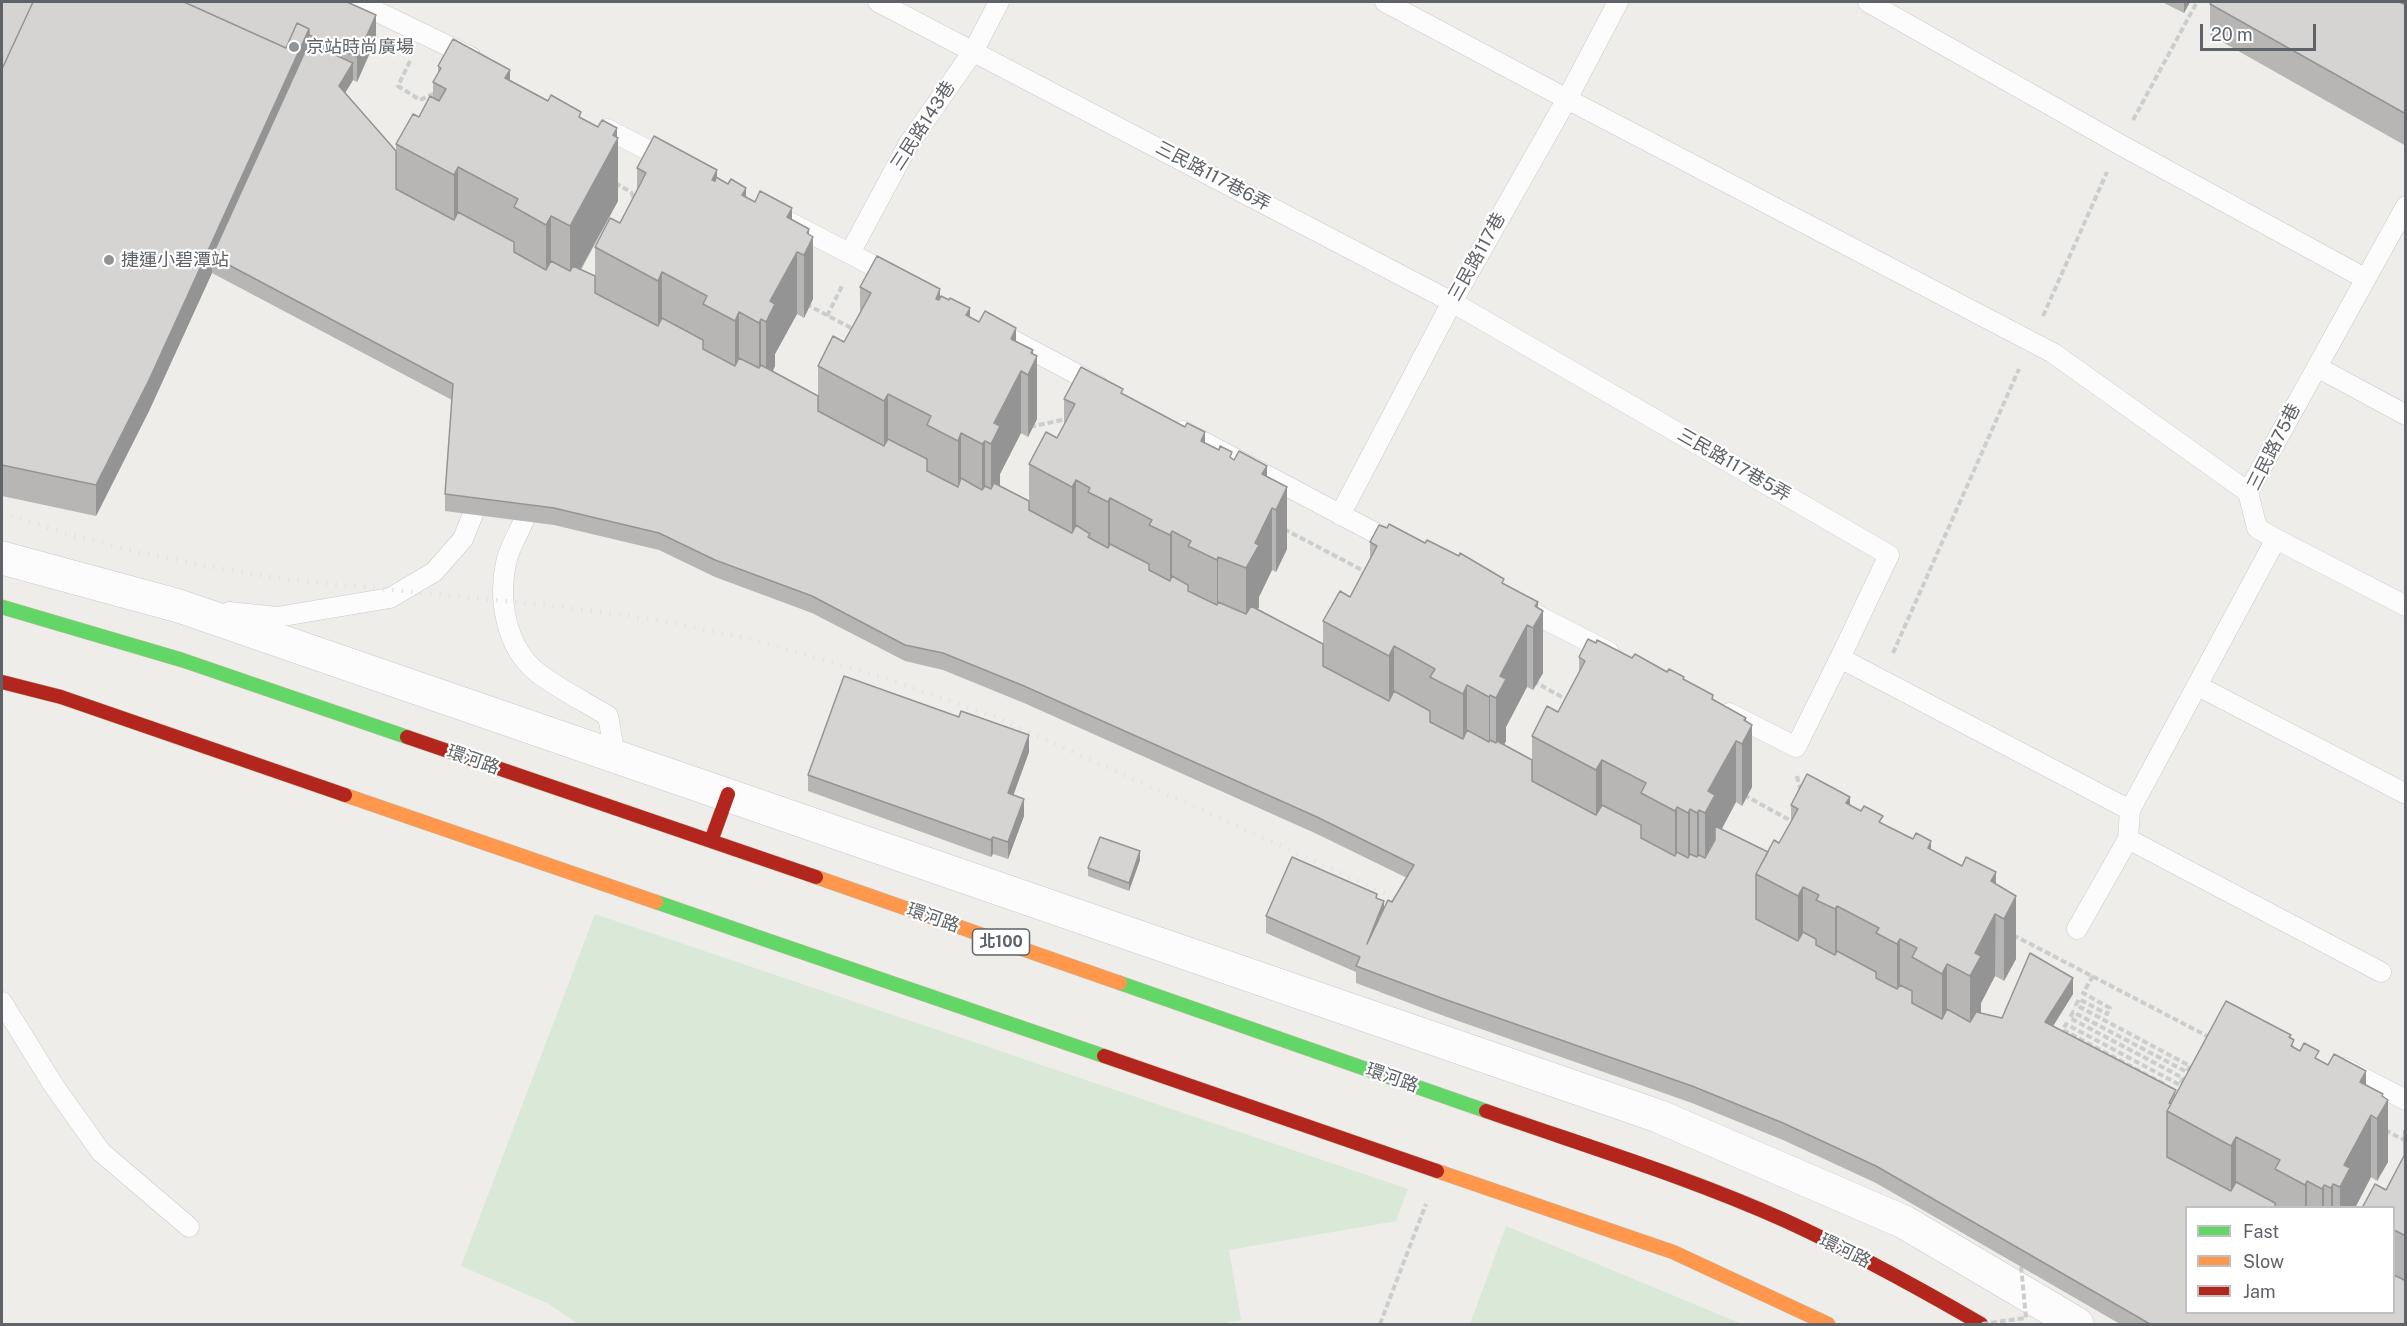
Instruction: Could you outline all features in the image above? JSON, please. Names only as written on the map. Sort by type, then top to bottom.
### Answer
[{"type":"highway","name":"環河路","points":[[2,607],[182,660],[711,841],[1659,1171],[1784,1220],[1914,1285],[1981,1324]]},
{"type":"highway","points":[[2,682],[61,697],[1440,1170],[1672,1252],[1828,1324]]},
{"type":"highway","points":[[711,841],[728,794]]},
{"type":"street","points":[[2,558],[179,606],[1658,1116],[1904,1222],[2077,1324]]},
{"type":"lane","points":[[357,2],[485,64]]},
{"type":"lane","name":"三民路117巷6弄","points":[[878,2],[974,50],[1452,302]]},
{"type":"lane","name":"三民路143巷","points":[[850,253],[908,145],[974,50],[999,2]]},
{"type":"lane","points":[[1385,2],[2053,353],[2248,492]]},
{"type":"lane","name":"三民路117巷","points":[[1340,515],[1452,302],[1567,99],[1618,2]]},
{"type":"lane","points":[[1868,2],[2119,144],[2366,279]]},
{"type":"lane","points":[[607,129],[691,172]]},
{"type":"lane","points":[[765,210],[908,284]]},
{"type":"lane","name":"三民路75巷","points":[[2403,214],[2248,492],[2257,528],[2406,606]]},
{"type":"lane","name":"三民路117巷5弄","points":[[1452,302],[1889,555],[1840,658]]},
{"type":"lane","points":[[989,327],[1113,393]]},
{"type":"lane","points":[[2317,367],[2406,415]]},
{"type":"lane","points":[[1165,421],[1414,553]]},
{"type":"lane","points":[[179,606],[277,616],[390,598],[434,573],[463,539],[473,514]]},
{"type":"lane","points":[[524,520],[507,560],[502,594],[505,616],[519,651],[536,672],[608,716],[615,755]]},
{"type":"lane","points":[[2077,929],[2128,839],[2130,810],[2276,539]]},
{"type":"lane","points":[[1499,596],[1626,661]]},
{"type":"lane","points":[[1711,704],[1796,747],[1840,658],[2130,810]]},
{"type":"lane","points":[[2198,686],[2406,794]]},
{"type":"lane","points":[[2128,839],[2381,972]]},
{"type":"lane","points":[[2,1002],[54,1086],[101,1152],[189,1227]]},
{"type":"lane","points":[[2336,1064],[2406,1100]]},
{"type":"path","points":[[413,56],[398,86],[420,100],[444,89]]},
{"type":"path","points":[[610,180],[631,192],[639,210]]},
{"type":"path","points":[[799,301],[857,331]]},
{"type":"path","points":[[1023,421],[1034,426],[1074,418]]},
{"type":"path","points":[[1280,527],[1362,570],[1366,579]]},
{"type":"path","points":[[1527,678],[1575,704]]},
{"type":"path","points":[[1796,747],[1796,773],[1804,803]]},
{"type":"path","points":[[1737,791],[1797,824]]},
{"type":"path","points":[[2010,933],[2216,1041]]},
{"type":"path","points":[[2093,976],[2083,993],[2110,1008],[2107,1014],[2079,999],[2076,1005],[2190,1066],[2187,1072],[2073,1012],[2070,1018],[2183,1078],[2180,1084],[2066,1024],[2063,1030],[2176,1091]]},
{"type":"path","points":[[2379,1127],[2406,1141]]},
{"type":"path","points":[[1380,1324],[1440,1170]]},
{"type":"path","points":[[1981,1324],[2026,1318],[2021,1266],[2025,1256]]},
{"type":"green space","points":[[595,914],[1408,1189],[1396,1221],[1229,1250],[1241,1320],[1218,1324],[578,1324],[549,1304],[461,1266]]},
{"type":"green space","points":[[1506,1226],[1742,1324],[1470,1324]]},
{"type":"building","points":[[2,2],[33,2],[2,69]]},
{"type":"building","name":"捷運小碧潭站","points":[[33,2],[184,2],[286,48],[297,23],[309,29],[149,380],[96,485],[2,465],[2,69]]},
{"type":"building","points":[[184,2],[347,2],[376,15],[357,57],[309,35],[309,29],[297,23],[286,48]]},
{"type":"building","points":[[2211,2],[2399,2],[2406,5],[2406,114],[2210,4]]},
{"type":"building","points":[[453,39],[510,70],[505,78],[548,101],[551,95],[581,112],[579,117],[598,127],[602,120],[617,128],[613,135],[618,138],[570,226],[551,216],[546,225],[514,207],[518,199],[458,167],[454,175],[396,144],[413,114],[419,117],[430,96],[439,101],[446,89],[433,82],[441,68],[438,66]]},
{"type":"building","points":[[309,43],[353,63],[339,86],[396,151],[396,189],[454,220],[458,212],[514,242],[514,252],[546,270],[551,261],[570,271],[573,266],[595,276],[595,293],[658,326],[662,318],[703,340],[703,349],[735,366],[739,358],[759,368],[761,365],[818,396],[818,411],[884,446],[888,439],[927,459],[927,471],[958,487],[961,478],[982,490],[985,486],[991,489],[994,483],[1029,501],[1029,510],[1072,533],[1076,525],[1090,534],[1088,537],[1108,548],[1110,544],[1149,564],[1149,570],[1170,581],[1172,576],[1188,585],[1188,591],[1217,605],[1218,602],[1246,614],[1251,606],[1323,644],[1323,666],[1389,701],[1394,691],[1430,711],[1430,722],[1463,739],[1467,730],[1489,742],[1490,740],[1496,743],[1497,741],[1532,760],[1532,781],[1596,815],[1602,805],[1641,825],[1641,838],[1675,856],[1677,852],[1688,858],[1690,854],[1705,858],[1715,840],[1715,826],[1768,852],[1756,874],[1756,919],[1798,941],[1803,932],[1816,939],[1816,945],[1835,955],[1837,951],[1876,972],[1876,978],[1897,989],[1900,985],[1912,991],[1912,1003],[1942,1019],[1947,1009],[1970,1022],[1976,1012],[2002,1018],[2030,953],[2073,978],[2045,1022],[2176,1090],[2167,1111],[2167,1157],[2231,1191],[2236,1182],[2275,1203],[2275,1206],[2185,1206],[2185,1314],[2395,1314],[2395,1276],[2406,1281],[2406,1324],[2150,1324],[1876,1166],[1783,1123],[1692,1086],[1356,966],[1360,957],[1266,916],[1292,857],[1377,894],[1376,898],[1384,901],[1367,944],[1388,900],[1392,902],[1414,865],[1317,817],[1024,686],[943,653],[905,645],[812,596],[715,560],[659,533],[554,508],[445,494],[453,384],[212,256]]},
{"type":"building","points":[[654,136],[717,170],[712,180],[715,181],[716,177],[728,184],[731,179],[746,188],[742,195],[755,202],[760,191],[792,208],[787,217],[809,229],[807,233],[813,237],[804,255],[797,252],[770,301],[775,304],[766,322],[761,319],[759,323],[739,312],[735,321],[703,304],[707,296],[662,272],[658,281],[595,247],[610,218],[620,223],[646,173],[637,168]]},
{"type":"building","points":[[877,256],[940,289],[936,299],[939,300],[941,296],[949,300],[950,298],[970,308],[966,315],[979,322],[985,311],[1016,328],[1011,339],[1033,350],[1031,353],[1037,356],[1028,375],[1021,371],[994,423],[1000,426],[991,444],[985,441],[982,444],[961,433],[958,441],[927,425],[931,416],[888,394],[884,401],[818,366],[833,336],[844,342],[871,293],[860,287]]},
{"type":"building","points":[[1081,367],[1123,389],[1121,393],[1185,427],[1187,423],[1205,432],[1201,441],[1219,450],[1220,446],[1232,452],[1230,457],[1234,460],[1239,451],[1267,466],[1262,474],[1287,487],[1276,510],[1272,508],[1255,543],[1259,545],[1246,568],[1218,557],[1217,560],[1188,546],[1191,541],[1172,531],[1170,535],[1149,525],[1152,520],[1110,498],[1108,502],[1088,492],[1090,488],[1076,480],[1072,487],[1029,464],[1046,432],[1057,438],[1075,404],[1064,399]]},
{"type":"building","points":[[1389,524],[1425,543],[1427,540],[1459,556],[1460,553],[1504,579],[1502,583],[1538,602],[1535,606],[1543,611],[1533,628],[1527,625],[1500,676],[1506,679],[1496,698],[1490,695],[1489,697],[1467,685],[1463,694],[1430,677],[1435,669],[1394,646],[1389,656],[1323,621],[1340,591],[1350,597],[1377,546],[1370,542],[1379,525],[1387,528]]},
{"type":"building","points":[[1588,639],[1596,643],[1597,640],[1632,658],[1635,654],[1667,672],[1669,669],[1713,695],[1712,699],[1746,718],[1744,720],[1752,725],[1742,744],[1736,741],[1708,791],[1715,795],[1705,813],[1699,810],[1697,813],[1690,809],[1688,813],[1677,807],[1675,811],[1641,793],[1646,783],[1602,760],[1596,770],[1532,736],[1547,706],[1558,712],[1585,661],[1579,657]]},
{"type":"building","points":[[844,676],[959,717],[961,711],[1029,735],[1008,793],[1024,799],[1008,842],[993,837],[991,840],[808,775]]},
{"type":"building","points":[[1807,774],[1850,797],[1846,803],[1861,811],[1864,806],[1883,816],[1879,822],[1913,839],[1916,833],[1931,841],[1928,848],[1962,866],[1966,857],[1996,872],[1991,881],[2016,896],[2004,919],[1995,914],[1975,953],[1981,956],[1970,976],[1947,964],[1942,974],[1912,957],[1917,948],[1900,939],[1897,944],[1876,933],[1879,928],[1837,906],[1835,909],[1816,900],[1819,895],[1803,887],[1798,896],[1756,874],[1774,840],[1779,843],[1798,809],[1791,805]]},
{"type":"building","points":[[1100,837],[1140,851],[1129,883],[1088,868]]},
{"type":"building","points":[[2226,1001],[2291,1035],[2289,1037],[2294,1040],[2291,1046],[2300,1051],[2304,1043],[2319,1051],[2315,1058],[2328,1065],[2334,1054],[2366,1071],[2360,1082],[2383,1094],[2382,1096],[2388,1100],[2377,1119],[2371,1115],[2344,1165],[2350,1168],[2340,1187],[2333,1184],[2331,1188],[2324,1185],[2322,1189],[2307,1181],[2305,1185],[2275,1169],[2280,1160],[2236,1137],[2231,1146],[2167,1111]]},
{"type":"building","points":[[2406,1152],[2406,1236],[2395,1230],[2395,1206],[2363,1206],[2375,1184],[2386,1190]]},
{"type":"railway","points":[[2,512],[70,535],[228,570],[292,580],[565,607],[669,622],[756,640],[882,677],[998,718],[1403,901]]},
{"type":"traffic: fast","points":[[2,607],[182,660],[407,737]]},
{"type":"traffic: fast","points":[[656,902],[1104,1056]]},
{"type":"traffic: fast","points":[[1120,983],[1486,1111]]},
{"type":"traffic: slow","points":[[345,795],[656,902]]},
{"type":"traffic: slow","points":[[816,877],[1120,983]]},
{"type":"traffic: slow","points":[[1437,1171],[1673,1252],[1828,1324]]},
{"type":"traffic: jam","points":[[2,682],[61,697],[345,795]]},
{"type":"traffic: jam","points":[[407,737],[816,877]]},
{"type":"traffic: jam","points":[[711,841],[728,794]]},
{"type":"traffic: jam","points":[[1104,1056],[1437,1171]]},
{"type":"traffic: jam","points":[[1486,1111],[1748,1204],[1834,1244],[1981,1324]]},
{"type":"place","name":"京站時尚廣場","points":[[294,47]]},
{"type":"place","name":"捷運小碧潭站","points":[[109,260]]}]
